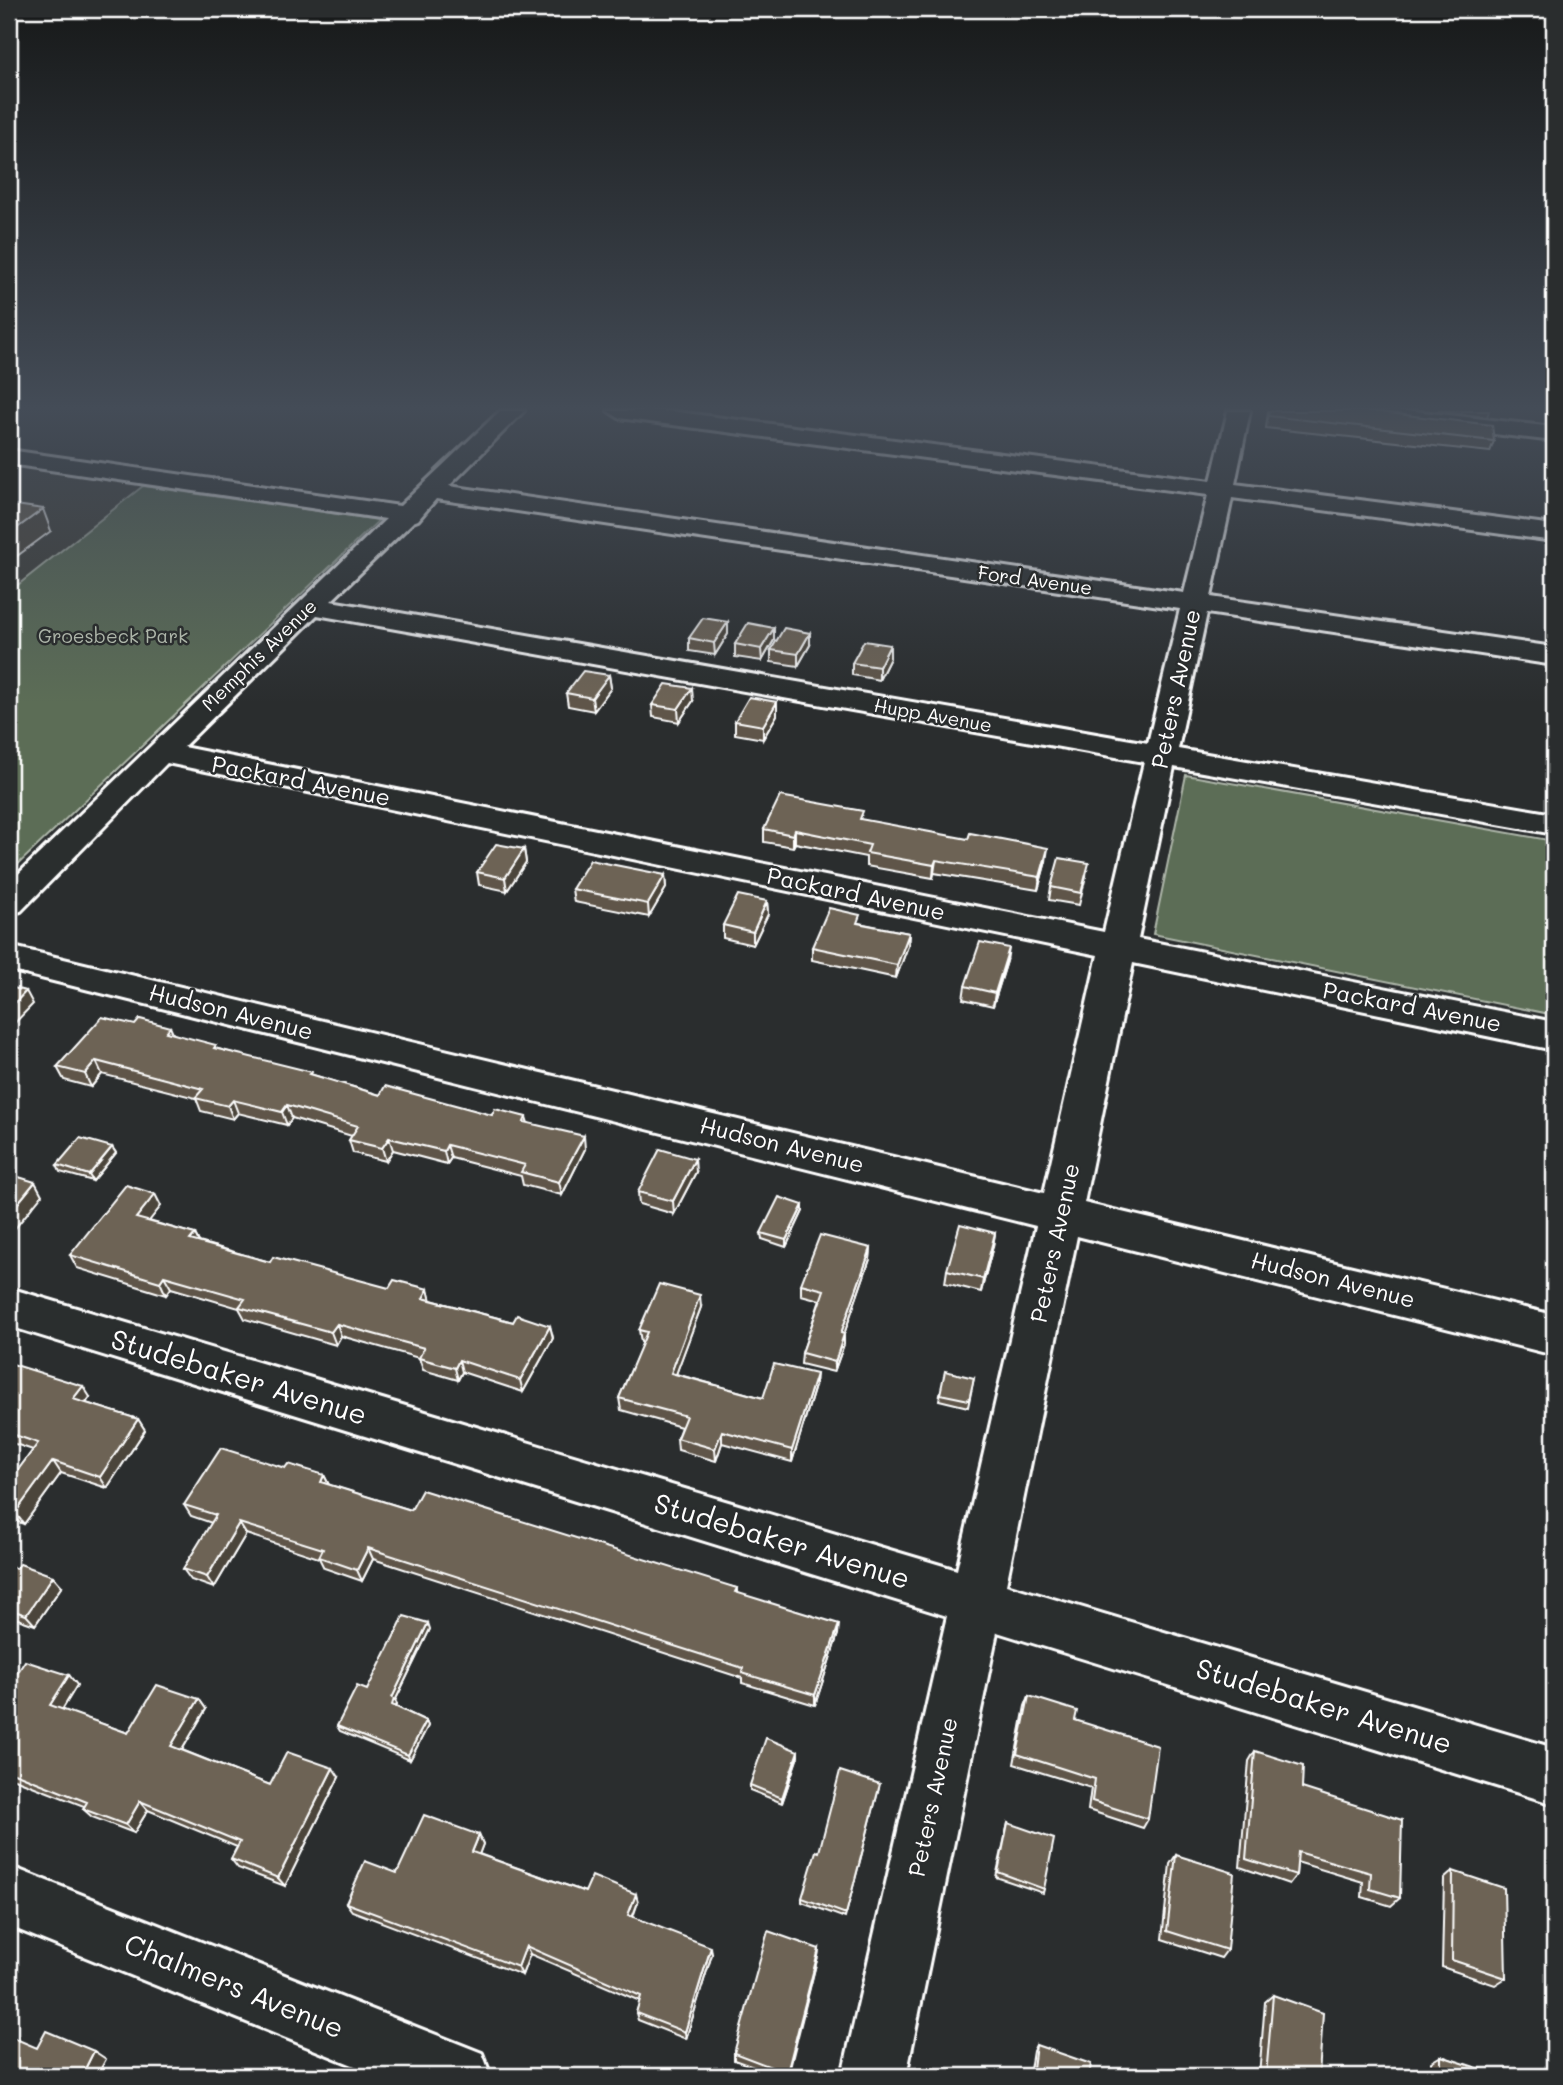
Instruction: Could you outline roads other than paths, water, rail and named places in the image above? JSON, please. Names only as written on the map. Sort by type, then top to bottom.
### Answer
[{"type":"street","points":[[369,508],[409,514]]},
{"type":"street","name":"Memphis Avenue","points":[[9,903],[159,752],[415,508]]},
{"type":"street","name":"Ford Avenue","points":[[550,508],[1554,656]]},
{"type":"street","name":"Peters Avenue","points":[[874,2076],[975,1599],[1194,603],[1217,508]]},
{"type":"street","points":[[1368,508],[1554,533]]},
{"type":"street","name":"Hupp Avenue","points":[[311,606],[1554,824]]},
{"type":"street","name":"Packard Avenue","points":[[159,752],[1554,1036]]},
{"type":"street","name":"Hudson Avenue","points":[[9,958],[1554,1335]]},
{"type":"street","name":"Studebaker Avenue","points":[[9,1307],[1554,1776]]},
{"type":"street","name":"Chalmers Avenue","points":[[9,1896],[459,2076]]},
{"type":"park label","name":"Groesbeck Park","points":[[113,636]]}]
